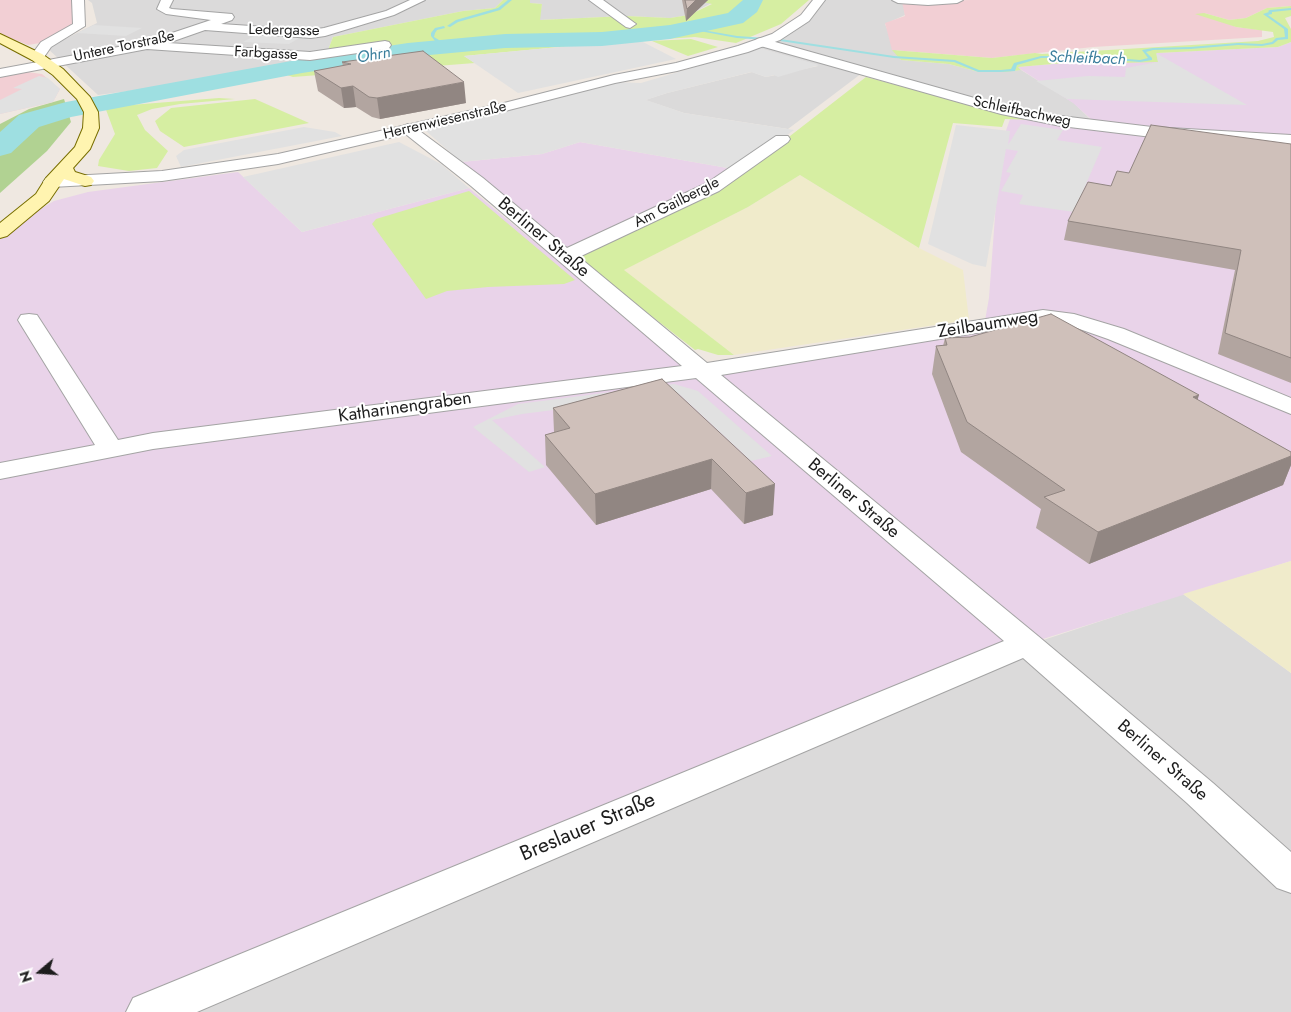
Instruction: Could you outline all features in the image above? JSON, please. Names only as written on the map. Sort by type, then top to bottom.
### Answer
[{"type":"main road","points":[[0,38],[42,60],[83,97],[91,112],[91,128],[82,149],[52,182],[42,197],[0,232]]},
{"type":"main road","points":[[65,168],[69,175],[85,180]]},
{"type":"main road","points":[[0,218],[21,201],[52,182]]},
{"type":"street","points":[[42,60],[45,45],[79,26],[78,0]]},
{"type":"street","name":"Untere Torstraße","points":[[0,73],[42,60],[147,45],[228,18],[170,12],[163,9],[167,0]]},
{"type":"street","name":"Ledergasse","points":[[204,27],[318,33],[390,12],[419,0]]},
{"type":"street","points":[[595,0],[630,24]]},
{"type":"street","name":"Herrenwiesenstraße","points":[[52,182],[162,176],[224,168],[408,129],[614,79],[677,67],[767,40],[806,18],[819,0]]},
{"type":"street","points":[[898,0],[928,2],[957,0]]},
{"type":"street","name":"Schleifbachweg","points":[[767,40],[1001,110],[1061,121],[1152,132],[1291,140]]},
{"type":"street","name":"Farbgasse","points":[[147,45],[310,56],[384,45]]},
{"type":"street","name":"Berliner Straße","points":[[408,129],[477,182],[566,256],[1026,644],[1200,793],[1291,876]]},
{"type":"street","name":"Am Gailbergle","points":[[566,256],[713,187],[782,139]]},
{"type":"street","points":[[42,197],[85,180]]},
{"type":"street","name":"Zeilbaumweg","points":[[700,370],[1044,316],[1074,320],[1116,334],[1291,408]]},
{"type":"street","points":[[29,320],[111,449]]},
{"type":"street","name":"Katharinengraben","points":[[0,471],[153,441],[700,370]]},
{"type":"street","name":"Breslauer Straße","points":[[148,1012],[1026,644]]},
{"type":"shaded area","points":[[0,0],[77,0],[71,30],[46,42],[28,45],[0,34]]},
{"type":"shaded area","points":[[88,0],[503,0],[495,8],[463,11],[333,37],[328,50],[306,64],[229,78],[98,95],[47,48],[97,23],[92,3]]},
{"type":"shaded area","points":[[530,0],[717,0],[689,15],[670,18],[625,16],[539,20],[542,4],[529,3]]},
{"type":"shaded area","points":[[819,0],[903,0],[905,15],[885,24],[901,60],[949,64],[979,72],[1021,70],[1074,103],[1092,121],[1051,118],[991,105],[866,70],[788,129],[684,113],[645,100],[752,72],[766,77],[818,66],[759,48],[789,30]]},
{"type":"shaded area","points":[[971,0],[1291,0],[1291,6],[1267,8],[1246,18],[1229,20],[1204,13],[1236,27],[1262,30],[1262,37],[1093,47],[992,58],[892,50],[885,23],[905,16],[902,2]]},
{"type":"shaded area","points":[[94,25],[142,28],[126,36],[77,33]]},
{"type":"shaded area","points":[[256,35],[301,37],[289,44],[243,42]]},
{"type":"shaded area","points":[[641,41],[676,59],[518,93],[464,56],[591,44]]},
{"type":"shaded area","points":[[1291,42],[1291,561],[1027,644],[148,1012],[0,1012],[0,238],[27,217],[54,201],[88,192],[238,172],[302,232],[469,188],[580,279],[700,371],[984,326],[989,298],[1000,148],[1010,119],[1092,120],[1073,103],[1017,67],[1099,60],[1120,63],[1156,53],[1278,47]]},
{"type":"shaded area","points":[[759,48],[819,65],[778,77],[774,75],[766,77],[751,72],[646,100],[684,113],[794,130],[739,170],[580,142],[542,154],[461,162],[426,131],[458,118],[616,82],[641,83]]},
{"type":"shaded area","points":[[1156,53],[1247,105],[1067,99],[1036,81],[1088,76],[1125,77],[1126,68],[1158,62]]},
{"type":"shaded area","points":[[27,72],[42,74],[60,89],[53,102],[0,114],[0,77],[9,73]]},
{"type":"shaded area","points":[[39,76],[48,78],[60,89],[53,102],[0,114],[0,100],[22,89],[13,88]]},
{"type":"shaded area","points":[[1021,124],[1063,130],[1057,140],[1102,147],[1074,212],[1019,204],[1023,195],[1001,191],[1011,173],[1006,172],[1018,151],[1006,149],[986,267],[972,264],[928,244],[956,125],[1010,131],[1008,145]]},
{"type":"shaded area","points":[[304,127],[335,132],[342,136],[181,167],[176,156],[184,150]]},
{"type":"shaded area","points":[[399,142],[441,164],[469,188],[302,232],[243,177]]},
{"type":"shaded area","points":[[580,142],[739,170],[569,249],[461,162],[542,154]]},
{"type":"shaded area","points":[[800,175],[919,248],[963,270],[969,320],[734,355],[623,270],[748,207]]},
{"type":"shaded area","points":[[674,384],[698,391],[772,456],[751,461],[679,394],[522,414],[492,420],[545,467],[529,472],[473,427],[518,404]]},
{"type":"shaded area","points":[[1291,561],[1291,673],[1183,594]]},
{"type":"shaded area","points":[[1183,594],[1291,673],[1291,1012],[148,1012],[1001,654]]},
{"type":"green space","points":[[503,0],[530,0],[530,3],[542,4],[540,20],[625,16],[670,18],[689,15],[712,4],[702,2],[708,0],[809,0],[781,24],[736,43],[695,37],[591,44],[464,56],[475,63],[293,77],[287,75],[232,82],[229,78],[306,64],[328,50],[333,37],[463,11],[495,8]]},
{"type":"green space","points":[[1291,6],[1291,16],[1285,18],[1291,29],[1291,42],[1278,47],[1157,53],[1158,62],[1120,63],[1099,60],[1018,67],[1021,70],[1004,72],[979,72],[949,64],[901,60],[892,50],[992,58],[1035,53],[1258,41],[1274,37],[1273,32],[1236,27],[1195,14],[1204,13],[1229,20],[1246,18],[1267,8]]},
{"type":"green space","points":[[691,39],[718,47],[688,56],[652,41]]},
{"type":"green space","points":[[866,77],[972,105],[1040,120],[1005,119],[1002,127],[953,123],[919,248],[800,175],[748,207],[624,270],[734,355],[718,355],[698,349],[695,350],[576,257],[754,164]]},
{"type":"green space","points":[[219,98],[235,99],[180,104],[152,109],[137,115],[145,130],[168,151],[157,168],[129,171],[98,166],[99,160],[115,134],[105,107]]},
{"type":"green space","points":[[64,99],[71,122],[47,151],[0,193],[0,124],[29,109]]},
{"type":"green space","points":[[255,99],[309,123],[184,147],[160,131],[155,121],[171,108]]},
{"type":"green space","points":[[469,191],[575,280],[564,284],[488,287],[447,291],[426,299],[372,224],[376,219]]},
{"type":"building","points":[[685,0],[696,0],[687,9]]},
{"type":"building","points":[[423,51],[464,82],[377,98],[369,97],[353,86],[341,88],[314,71],[351,64],[342,62]]},
{"type":"building","points":[[1151,125],[1291,144],[1291,358],[1225,333],[1241,250],[1068,221],[1088,182],[1111,186],[1117,171],[1129,173]]},
{"type":"building","points":[[1051,314],[1199,395],[1193,397],[1291,452],[1291,456],[1098,532],[1044,497],[1065,490],[967,422],[936,346],[947,345],[945,338],[970,337]]},
{"type":"building","points":[[662,379],[775,484],[746,493],[712,459],[595,494],[545,435],[570,428],[553,408]]},
{"type":"waterway","points":[[449,26],[457,21],[499,9],[510,0]]},
{"type":"waterway","name":"Ohrn","points":[[0,147],[29,121],[66,110],[302,66],[408,50],[505,41],[602,39],[670,32],[735,18],[749,7],[753,0]]},
{"type":"waterway","name":"Schleifbach","points":[[691,29],[737,37],[780,40],[894,57],[955,61],[978,71],[1001,71],[1013,70],[1015,64],[1041,57],[1091,57],[1140,61],[1151,59],[1143,51],[1153,49],[1273,43],[1277,39],[1287,38],[1286,29],[1265,14],[1271,13],[1270,11],[1291,9]]},
{"type":"waterway","points":[[433,36],[436,29],[444,27]]},
{"type":"waterway","points":[[434,38],[437,40],[438,46]]}]
